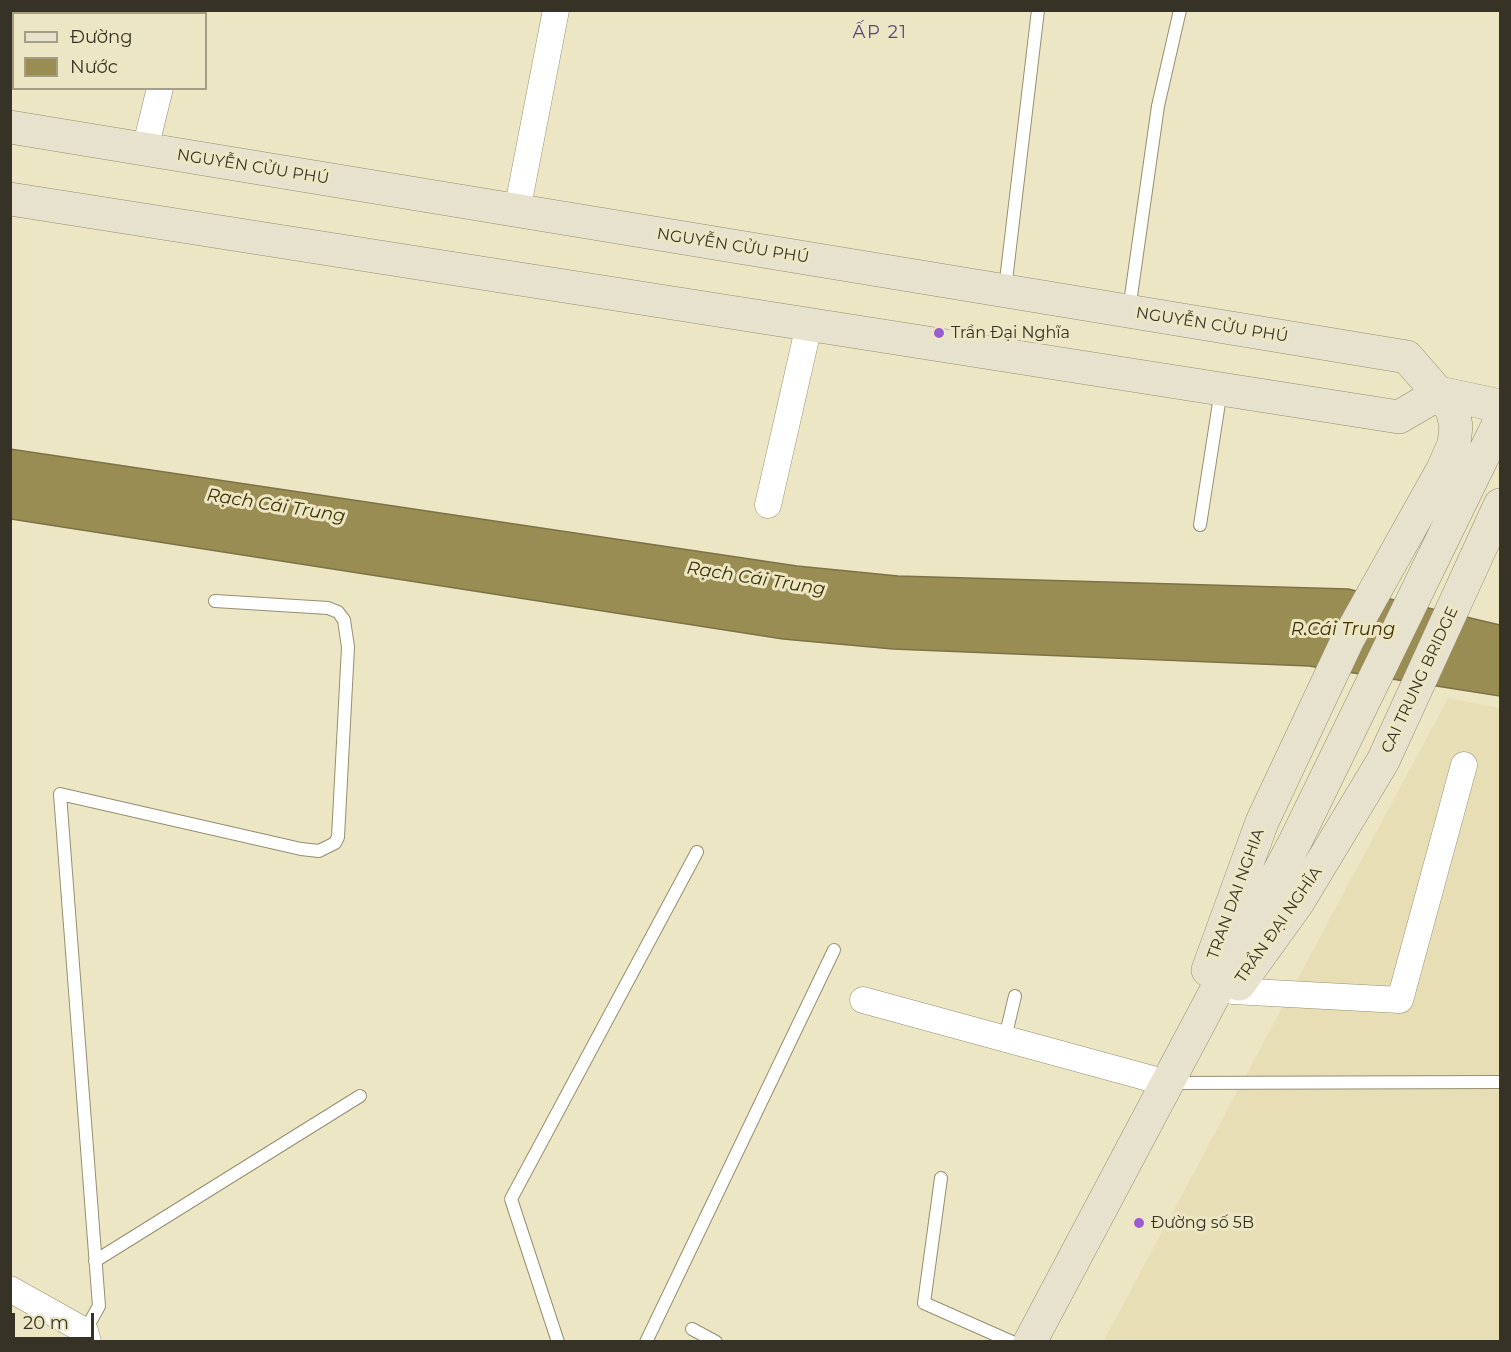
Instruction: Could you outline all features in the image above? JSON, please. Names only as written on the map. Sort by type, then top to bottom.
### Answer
[{"type":"main road","name":"NGUYỄN CỬU PHÚ","points":[[10,127],[1407,357],[1452,409],[1456,426],[1454,444],[1443,470]]},
{"type":"main road","points":[[10,199],[1399,417],[1440,393],[1500,406]]},
{"type":"main road","points":[[1443,470],[1500,414]]},
{"type":"main road","name":"TRAN DAI NGHIA","points":[[1030,1341],[1295,842],[1419,585],[1469,490],[1500,421]]},
{"type":"main road","name":"TRAN DAI NGHIA","points":[[1167,1083],[1262,822],[1348,639],[1443,470]]},
{"type":"main road","name":"CAI TRUNG BRIDGE","points":[[1383,761],[1500,505]]},
{"type":"main road","name":"TRẦN ĐẠI NGHĨA","points":[[1167,1083],[1298,902],[1383,761]]},
{"type":"street","points":[[517,211],[556,10]]},
{"type":"street","points":[[145,149],[160,90]]},
{"type":"street","points":[[768,505],[809,325]]},
{"type":"street","points":[[1233,991],[1400,1000],[1464,765]]},
{"type":"street","points":[[863,1000],[1167,1083]]},
{"type":"street","points":[[10,1289],[86,1336]]},
{"type":"lane","points":[[1005,290],[1038,10]]},
{"type":"lane","points":[[1129,312],[1158,106],[1180,10]]},
{"type":"lane","points":[[1200,525],[1221,390]]},
{"type":"lane","points":[[86,1336],[99,1306],[60,794],[301,849],[319,851],[335,843],[338,837],[348,647],[344,620],[338,612],[328,608],[215,601]]},
{"type":"lane","points":[[558,1341],[511,1198],[697,852]]},
{"type":"lane","points":[[646,1341],[834,950]]},
{"type":"lane","points":[[1005,1038],[1015,996]]},
{"type":"lane","points":[[1167,1083],[1500,1082]]},
{"type":"lane","points":[[95,1261],[360,1096]]},
{"type":"lane","points":[[941,1178],[924,1304],[1012,1341]]},
{"type":"lane","points":[[692,1329],[716,1341]]},
{"type":"shaded area","points":[[1448,698],[1500,708],[1500,1341],[1103,1342]]},
{"type":"water","name":"R.Cái Trung","points":[[10,449],[797,566],[898,576],[1348,589],[1500,625],[1500,696],[1309,666],[893,649],[783,639],[11,519]]},
{"type":"place","name":"Trần Đại Nghĩa","points":[[939,333]]},
{"type":"place","name":"Đường số 5B","points":[[1139,1223]]},
{"type":"district","name":"ẤP 21","points":[[880,33]]},
{"type":"water label","name":"Rạch Cái Trung","points":[[276,506]]},
{"type":"water label","name":"Rạch Cái Trung","points":[[756,579]]}]
